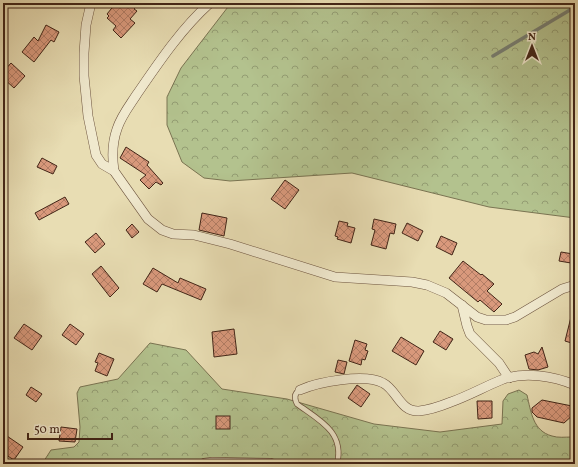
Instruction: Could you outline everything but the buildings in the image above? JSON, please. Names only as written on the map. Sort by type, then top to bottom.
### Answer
[{"type":"street","points":[[91,3],[86,25],[84,76],[88,116],[96,155],[102,164],[114,171],[148,219],[162,230],[173,234],[194,235],[230,244],[335,277],[412,282],[427,285],[446,293],[477,317],[486,320],[506,320],[515,317],[562,289],[575,285]]},
{"type":"street","points":[[114,171],[114,140],[121,118],[183,30],[210,3]]},
{"type":"street","points":[[462,305],[470,334],[499,363],[509,378]]},
{"type":"street","points":[[300,390],[310,385],[322,382],[372,379],[383,383],[390,388],[404,406],[411,410],[418,411],[434,409],[509,378],[518,376],[549,377],[575,385]]},
{"type":"lane","points":[[300,390],[295,395],[297,404],[321,421],[334,434],[339,450],[336,464]]},
{"type":"lane","points":[[204,461],[271,461],[279,464]]},
{"type":"lane","points":[[3,462],[7,464]]},
{"type":"green space","points":[[231,3],[575,3],[575,218],[489,207],[352,173],[230,181],[204,178],[182,162],[167,125],[167,97],[181,68]]},
{"type":"green space","points":[[150,343],[186,350],[222,389],[287,399],[374,424],[440,432],[502,424],[503,401],[508,394],[519,390],[527,395],[534,420],[546,434],[557,437],[572,437],[575,434],[575,464],[42,464],[51,450],[74,447],[79,442],[80,427],[77,393],[80,387],[118,379]]},
{"type":"waterway","points":[[493,56],[575,7]]}]
